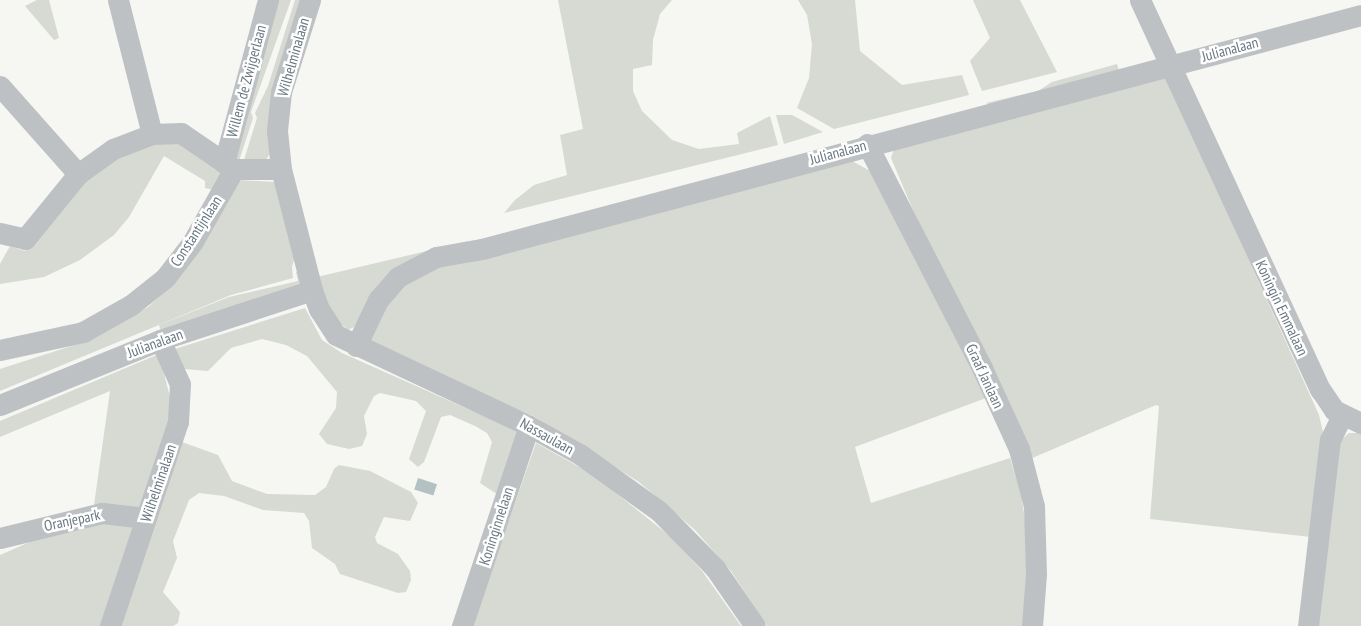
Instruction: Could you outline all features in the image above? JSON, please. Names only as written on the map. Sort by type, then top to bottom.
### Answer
[{"type":"street","points":[[118,0],[152,134]]},
{"type":"street","name":"Willem de Zwijgerlaan","points":[[229,166],[268,0]]},
{"type":"street","name":"Wilhelminalaan","points":[[310,0],[281,92],[277,131],[282,170],[312,290]]},
{"type":"street","name":"Koningin Emmalaan","points":[[1140,0],[1172,64],[1320,389],[1330,405],[1342,415]]},
{"type":"street","name":"Julianalaan","points":[[356,346],[378,300],[398,277],[436,257],[482,249],[867,144],[1361,15]]},
{"type":"street","points":[[0,86],[78,174]]},
{"type":"street","points":[[2,240],[18,239],[31,234],[78,174],[113,149],[152,134],[181,133],[229,166],[282,170]]},
{"type":"street","name":"Graaf Janlaan","points":[[867,144],[982,368],[1019,449],[1034,506],[1036,574],[1032,626]]},
{"type":"street","name":"Constantijnlaan","points":[[0,350],[83,332],[131,305],[165,278],[192,243],[229,166]]},
{"type":"street","name":"Julianalaan","points":[[0,405],[160,340],[312,290]]},
{"type":"street","name":"Nassaulaan","points":[[312,290],[319,309],[336,335],[529,426],[581,455],[659,511],[715,568],[755,626]]},
{"type":"street","name":"Wilhelminalaan","points":[[110,626],[178,422],[180,384],[160,340]]},
{"type":"street","points":[[1308,626],[1330,440],[1342,415],[1361,423]]},
{"type":"street","name":"Koninginnelaan","points":[[462,626],[529,426]]},
{"type":"street","name":"Oranjepark","points":[[0,538],[102,513],[146,518]]},
{"type":"shaded area","points":[[37,0],[49,0],[59,38],[54,40],[25,6]]},
{"type":"shaded area","points":[[274,0],[291,0],[251,112],[253,118],[239,161],[232,152]]},
{"type":"shaded area","points":[[295,0],[303,0],[269,155],[266,160],[243,163],[257,118],[255,113],[268,86]]},
{"type":"shaded area","points":[[558,0],[672,0],[660,14],[653,40],[652,65],[633,69],[633,91],[642,111],[672,140],[699,149],[739,144],[737,133],[770,116],[778,145],[504,213],[515,200],[534,185],[567,175],[560,135],[583,129]]},
{"type":"shaded area","points":[[798,0],[855,0],[860,51],[902,85],[962,75],[969,95],[834,129],[797,108],[809,78],[812,44],[807,15]]},
{"type":"shaded area","points":[[973,0],[1020,0],[1057,72],[982,91],[970,61],[990,38]]},
{"type":"shaded area","points":[[1117,64],[1119,71],[991,105],[986,103],[1038,91],[1052,82]]},
{"type":"shaded area","points":[[1165,75],[1319,415],[1324,436],[1311,537],[1150,519],[1159,406],[1156,405],[1030,459],[926,241],[891,158],[894,149]]},
{"type":"shaded area","points":[[776,115],[792,115],[823,132],[784,144]]},
{"type":"shaded area","points":[[174,140],[228,171],[215,190],[205,188],[205,181],[164,156],[129,217],[114,235],[80,260],[44,277],[0,284],[0,264],[10,246],[25,251],[49,217],[84,178],[128,149]]},
{"type":"shaded area","points":[[852,161],[872,172],[986,398],[855,447],[871,503],[1010,458],[1021,494],[1027,532],[1025,626],[767,626],[731,571],[695,530],[639,482],[535,417],[371,344],[370,332],[395,290],[424,270],[505,254]]},
{"type":"shaded area","points":[[238,180],[275,182],[295,256],[292,267],[293,278],[231,295],[0,391],[0,369],[93,339],[148,307],[168,289]]},
{"type":"shaded area","points":[[469,241],[416,260],[354,327],[348,330],[332,316],[317,277]]},
{"type":"shaded area","points":[[303,270],[301,283],[161,331],[159,325],[229,297],[298,281],[296,272]]},
{"type":"shaded area","points":[[305,308],[322,340],[342,353],[522,433],[500,496],[480,483],[492,442],[487,433],[475,426],[450,415],[441,417],[424,462],[418,467],[409,459],[426,411],[416,401],[380,393],[374,396],[364,416],[367,434],[362,446],[349,449],[327,444],[319,434],[336,408],[337,392],[307,356],[286,345],[262,339],[231,348],[208,371],[184,369],[175,349]]},
{"type":"shaded area","points":[[159,354],[173,409],[140,508],[94,505],[110,391],[0,437],[0,421]]},
{"type":"shaded area","points":[[1349,433],[1361,433],[1361,626],[1317,626],[1339,442]]},
{"type":"shaded area","points":[[179,441],[218,455],[232,481],[267,494],[315,495],[326,487],[334,469],[339,465],[370,471],[411,492],[418,503],[410,521],[384,517],[375,537],[377,543],[398,554],[410,571],[411,580],[406,592],[398,593],[340,574],[335,564],[312,548],[309,521],[304,513],[263,510],[224,496],[199,493],[189,500],[173,541],[177,558],[163,592],[180,612],[178,623],[173,626],[119,626]]},
{"type":"shaded area","points":[[536,443],[592,474],[671,537],[702,571],[741,626],[472,626]]},
{"type":"shaded area","points":[[418,478],[437,484],[433,496],[414,489]]},
{"type":"shaded area","points":[[80,520],[135,523],[102,626],[0,626],[0,555]]}]
